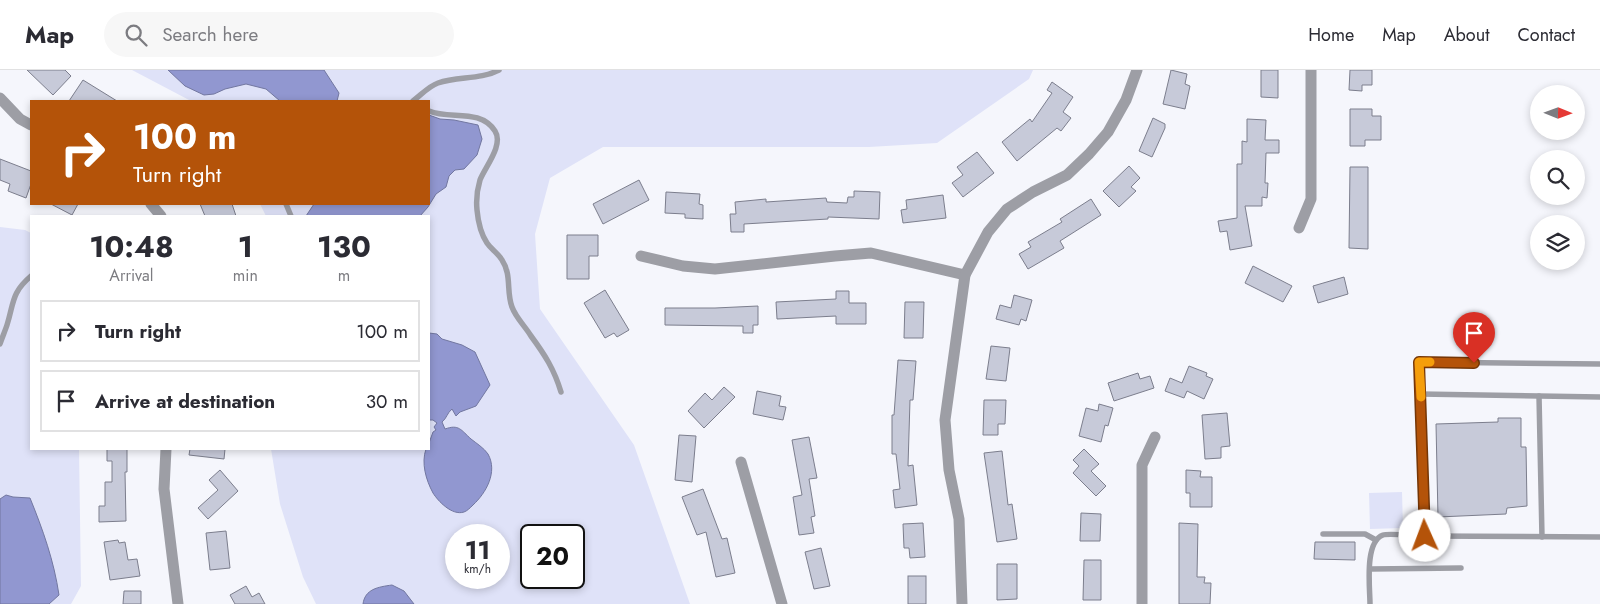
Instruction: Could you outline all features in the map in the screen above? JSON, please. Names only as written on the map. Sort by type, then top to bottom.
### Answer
[{"type":"street","points":[[962,604],[959,518],[949,470],[945,420],[965,275],[988,232],[1007,209],[1033,192],[1067,175],[1108,132],[1126,100],[1137,70]]},
{"type":"street","points":[[1299,228],[1311,199],[1311,70]]},
{"type":"street","points":[[0,98],[20,119],[30,124]]},
{"type":"street","points":[[152,205],[160,215]]},
{"type":"street","points":[[641,256],[683,266],[715,269],[871,253],[965,275]]},
{"type":"street","points":[[1142,604],[1142,465],[1155,437]]},
{"type":"street","points":[[166,450],[164,489],[178,604]]},
{"type":"street","points":[[741,462],[782,604]]},
{"type":"lane","points":[[414,100],[433,85],[440,82],[464,79],[499,70]]},
{"type":"lane","points":[[430,111],[441,115],[472,116],[491,125],[497,134],[497,146],[481,179],[477,192],[476,203],[480,224],[487,244],[502,260],[507,270],[512,309],[552,365],[561,392]]},
{"type":"lane","points":[[0,344],[8,324],[14,297],[19,288],[30,277]]},
{"type":"lane","points":[[1425,536],[1419,362],[1600,364]]},
{"type":"lane","points":[[1420,394],[1600,396]]},
{"type":"lane","points":[[1539,396],[1542,537]]},
{"type":"lane","points":[[1323,534],[1365,534],[1376,540]]},
{"type":"lane","points":[[1370,604],[1370,552],[1376,540],[1383,535],[1600,537]]},
{"type":"lane","points":[[1370,569],[1461,568]]},
{"type":"shaded area","points":[[132,70],[1033,70],[1029,79],[937,143],[869,147],[603,147],[550,178],[535,234],[540,309],[634,445],[690,604],[316,604],[303,577],[280,504],[271,450],[430,450],[430,215],[266,215],[260,205],[430,205],[430,100],[189,100]]},
{"type":"shaded area","points":[[0,227],[25,230],[30,232],[30,450],[79,450],[81,586],[71,604],[0,604]]},
{"type":"shaded area","points":[[1402,492],[1403,528],[1370,529],[1369,493]]},
{"type":"water","points":[[168,70],[324,70],[339,93],[337,100],[279,100],[266,89],[246,84],[214,94],[204,95],[185,86]]},
{"type":"water","points":[[430,115],[440,119],[478,125],[482,139],[477,155],[464,169],[455,170],[449,176],[446,187],[436,194],[430,204]]},
{"type":"water","points":[[313,205],[429,205],[421,215],[307,215]]},
{"type":"water","points":[[430,333],[437,334],[442,339],[462,345],[475,352],[490,385],[476,406],[460,412],[456,416],[452,409],[442,422],[445,429],[454,427],[462,431],[488,454],[491,461],[491,475],[486,488],[478,500],[464,512],[459,513],[450,510],[438,500],[430,488],[426,477],[424,460],[426,450],[430,450],[430,440],[433,432],[436,430],[434,427],[437,423],[430,420]]},
{"type":"water","points":[[6,495],[30,498],[35,510],[51,558],[59,595],[49,604],[0,604],[0,499]]},
{"type":"water","points":[[392,585],[404,591],[414,604],[363,604],[369,592]]},
{"type":"building","points":[[27,70],[65,70],[71,76],[53,95]]},
{"type":"building","points":[[1171,70],[1187,74],[1185,84],[1190,86],[1185,109],[1163,104]]},
{"type":"building","points":[[1261,70],[1278,70],[1278,98],[1261,97]]},
{"type":"building","points":[[1350,70],[1372,70],[1372,85],[1362,85],[1362,91],[1349,90]]},
{"type":"building","points":[[83,80],[115,100],[70,100]]},
{"type":"building","points":[[1052,82],[1073,97],[1063,112],[1071,118],[1061,131],[1057,128],[1017,161],[1002,142],[1030,119],[1032,122],[1052,93],[1047,90]]},
{"type":"building","points":[[1350,109],[1372,109],[1372,116],[1381,116],[1381,140],[1365,140],[1365,146],[1350,146]]},
{"type":"building","points":[[1153,118],[1165,124],[1165,128],[1152,157],[1139,151]]},
{"type":"building","points":[[1247,119],[1266,120],[1265,140],[1279,140],[1279,153],[1266,153],[1265,183],[1268,183],[1267,198],[1262,197],[1262,206],[1245,206],[1252,246],[1230,250],[1227,231],[1220,232],[1218,221],[1237,218],[1237,164],[1242,164],[1242,141],[1247,142]]},
{"type":"building","points":[[977,152],[994,173],[963,197],[952,183],[963,175],[957,167]]},
{"type":"building","points":[[0,159],[30,171],[30,187],[26,198],[8,191],[10,184],[0,180]]},
{"type":"building","points":[[1129,166],[1140,178],[1131,187],[1136,191],[1119,207],[1103,191]]},
{"type":"building","points":[[1350,167],[1368,167],[1368,249],[1349,248]]},
{"type":"building","points":[[639,180],[649,200],[603,224],[593,204]]},
{"type":"building","points":[[854,191],[880,192],[879,219],[828,217],[828,219],[744,224],[744,232],[731,232],[730,214],[736,214],[735,202],[766,199],[766,202],[826,198],[827,202],[847,203],[848,197],[854,197]]},
{"type":"building","points":[[666,192],[700,194],[699,204],[703,205],[703,219],[685,218],[685,214],[665,213]]},
{"type":"building","points":[[943,195],[946,218],[903,223],[901,210],[907,209],[906,200]]},
{"type":"building","points":[[1091,199],[1101,215],[1060,241],[1064,248],[1028,269],[1019,254],[1031,247],[1028,242],[1062,222],[1060,219]]},
{"type":"building","points":[[53,205],[77,205],[72,215]]},
{"type":"building","points":[[200,205],[232,205],[236,215],[205,215]]},
{"type":"building","points":[[567,235],[598,235],[598,256],[589,256],[589,279],[567,279]]},
{"type":"building","points":[[1253,266],[1292,286],[1283,302],[1245,283]]},
{"type":"building","points":[[1344,277],[1348,294],[1318,303],[1313,286]]},
{"type":"building","points":[[605,290],[629,330],[617,337],[614,333],[605,338],[584,303]]},
{"type":"building","points":[[836,291],[849,291],[849,303],[866,303],[866,324],[836,324],[836,316],[777,319],[776,302],[836,299]]},
{"type":"building","points":[[1014,295],[1032,300],[1026,321],[1021,319],[1019,325],[996,319],[1000,305],[1011,308]]},
{"type":"building","points":[[905,302],[924,302],[923,338],[904,338]]},
{"type":"building","points":[[758,306],[758,325],[753,325],[753,333],[743,333],[743,326],[665,325],[665,308]]},
{"type":"building","points":[[991,346],[1010,348],[1006,381],[986,379]]},
{"type":"building","points":[[898,360],[916,361],[913,400],[910,400],[908,466],[913,465],[917,505],[895,508],[893,490],[900,489],[896,454],[892,454],[892,415],[894,415]]},
{"type":"building","points":[[1189,366],[1207,373],[1206,376],[1213,379],[1204,399],[1187,391],[1184,398],[1165,391],[1170,378],[1182,383]]},
{"type":"building","points":[[1138,373],[1140,379],[1150,376],[1154,388],[1114,401],[1108,383]]},
{"type":"building","points":[[724,387],[735,397],[704,428],[688,411],[705,393],[712,400]]},
{"type":"building","points":[[757,391],[781,396],[779,406],[786,407],[783,420],[753,414]]},
{"type":"building","points":[[984,400],[1006,400],[1005,424],[998,424],[998,435],[983,435]]},
{"type":"building","points":[[1099,404],[1113,408],[1108,426],[1105,425],[1101,442],[1079,436],[1086,408],[1098,411]]},
{"type":"building","points":[[1227,413],[1230,446],[1221,447],[1221,458],[1205,459],[1202,415]]},
{"type":"building","points":[[1498,418],[1521,418],[1521,447],[1526,447],[1527,506],[1507,508],[1506,514],[1438,517],[1436,424],[1498,422]]},
{"type":"building","points":[[679,435],[696,436],[692,482],[675,480]]},
{"type":"building","points":[[809,437],[817,478],[809,479],[815,516],[811,517],[814,533],[799,535],[793,497],[802,495],[792,440]]},
{"type":"building","points":[[1084,449],[1099,464],[1091,471],[1106,486],[1096,496],[1073,473],[1079,466],[1073,460]]},
{"type":"building","points":[[107,450],[127,450],[127,472],[125,472],[126,521],[99,522],[99,506],[105,506],[105,482],[112,482],[112,461],[107,461]]},
{"type":"building","points":[[190,450],[225,450],[224,459],[189,455]]},
{"type":"building","points":[[1002,451],[1008,505],[1012,504],[1017,539],[997,542],[984,453]]},
{"type":"building","points":[[220,470],[238,491],[208,519],[198,508],[218,490],[209,480]]},
{"type":"building","points":[[1186,470],[1201,471],[1200,477],[1212,477],[1212,507],[1190,507],[1190,493],[1186,493]]},
{"type":"building","points":[[703,489],[722,539],[727,538],[735,573],[716,577],[706,532],[697,535],[682,497]]},
{"type":"building","points":[[1081,513],[1101,514],[1100,541],[1080,541]]},
{"type":"building","points":[[923,523],[925,557],[910,558],[909,548],[904,548],[903,524]]},
{"type":"building","points":[[1179,523],[1198,524],[1197,577],[1205,577],[1204,583],[1211,583],[1210,604],[1179,604]]},
{"type":"building","points":[[226,531],[230,568],[210,570],[206,533]]},
{"type":"building","points":[[118,540],[119,543],[125,542],[128,560],[137,559],[140,576],[110,580],[104,542]]},
{"type":"building","points":[[1315,542],[1355,542],[1355,560],[1314,559]]},
{"type":"building","points":[[821,548],[830,586],[814,589],[805,552]]},
{"type":"building","points":[[1084,560],[1101,560],[1101,600],[1083,600]]},
{"type":"building","points":[[997,564],[1017,564],[1017,599],[997,600]]},
{"type":"building","points":[[908,576],[926,576],[926,604],[908,604]]},
{"type":"building","points":[[246,586],[252,597],[259,593],[265,604],[235,604],[230,595]]},
{"type":"building","points":[[124,591],[141,591],[141,604],[123,604]]},
{"type":"slow traffic","points":[[1421,397],[1419,362],[1430,362]]},
{"type":"route","points":[[1425,536],[1419,362],[1474,363]]}]
